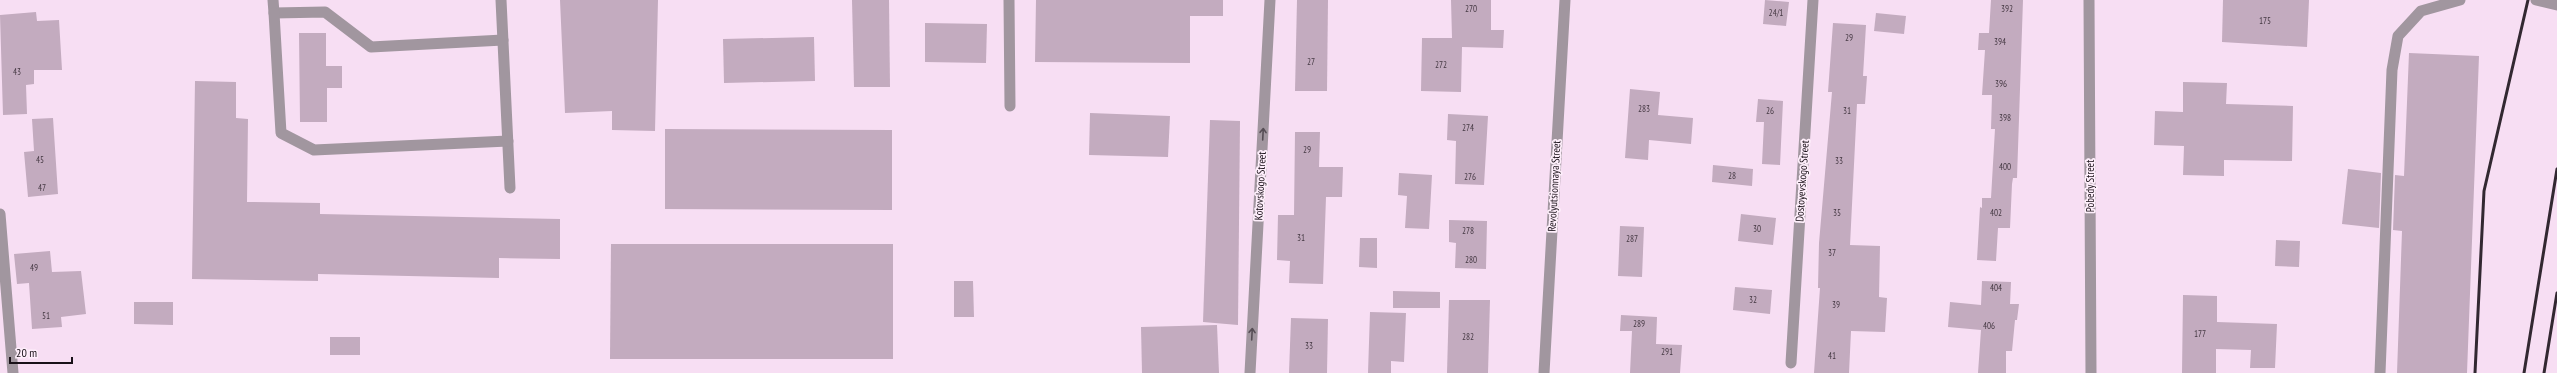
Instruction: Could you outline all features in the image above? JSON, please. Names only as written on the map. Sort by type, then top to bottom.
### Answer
[{"type":"street","points":[[273,0],[281,133],[314,150],[508,141]]},
{"type":"street","points":[[501,0],[510,188]]},
{"type":"street","points":[[1010,0],[1010,106]]},
{"type":"street","name":"Kotovskogo Street","points":[[1250,373],[1270,0]]},
{"type":"street","name":"Revolyutsionnaya Street","points":[[1544,373],[1565,0]]},
{"type":"street","name":"Dostoyevskogo Street","points":[[1791,363],[1813,0]]},
{"type":"street","name":"Pobedy Street","points":[[2089,0],[2091,373]]},
{"type":"street","points":[[2380,373],[2392,70],[2398,36],[2421,11],[2460,0]]},
{"type":"street","points":[[2536,0],[2557,4]]},
{"type":"street","points":[[274,13],[325,12],[371,47],[503,40]]},
{"type":"street","points":[[0,214],[13,373]]},
{"type":"building","points":[[560,0],[658,0],[655,131],[612,130],[612,111],[565,113]]},
{"type":"building","points":[[852,0],[889,0],[890,87],[854,87]]},
{"type":"building","points":[[1036,0],[1223,0],[1223,16],[1190,16],[1190,63],[1035,62]]},
{"type":"building","points":[[1297,0],[1328,0],[1327,91],[1295,91]]},
{"type":"building","points":[[1451,0],[1491,0],[1491,30],[1504,30],[1503,48],[1462,47],[1461,92],[1421,91],[1422,38],[1452,38]]},
{"type":"building","points":[[1765,0],[1789,2],[1786,26],[1763,24]]},
{"type":"building","points":[[1991,0],[2023,0],[2017,178],[2013,178],[2012,184],[2010,228],[1998,228],[1996,261],[1977,260],[1980,207],[1982,208],[1982,198],[1991,198],[1995,129],[1991,129],[1992,95],[1982,95],[1985,50],[1978,50],[1979,33],[1989,33]]},
{"type":"building","points":[[2223,0],[2309,0],[2307,47],[2222,42]]},
{"type":"building","points":[[36,12],[37,21],[59,20],[62,70],[34,70],[34,84],[26,85],[27,114],[3,115],[0,15]]},
{"type":"building","points":[[1876,13],[1906,16],[1904,34],[1874,31]]},
{"type":"building","points":[[925,23],[987,24],[986,63],[925,62]]},
{"type":"building","points":[[1833,23],[1866,25],[1863,76],[1867,76],[1865,104],[1857,104],[1850,245],[1880,246],[1879,297],[1887,298],[1885,332],[1851,331],[1849,373],[1814,373],[1820,288],[1818,288],[1819,243],[1832,92],[1828,92]]},
{"type":"building","points":[[299,33],[326,33],[326,66],[342,66],[342,88],[327,88],[327,122],[300,122]]},
{"type":"building","points":[[814,37],[815,81],[724,83],[723,39]]},
{"type":"building","points":[[2409,53],[2479,56],[2467,373],[2397,373],[2402,231],[2393,230],[2395,175],[2404,176]]},
{"type":"building","points":[[195,81],[236,82],[236,118],[248,119],[247,202],[320,203],[320,214],[560,219],[560,259],[499,258],[499,278],[318,274],[318,281],[192,279]]},
{"type":"building","points":[[2183,82],[2227,83],[2226,104],[2293,106],[2292,161],[2224,160],[2224,176],[2183,175],[2184,146],[2154,145],[2155,111],[2183,112]]},
{"type":"building","points":[[1630,89],[1660,92],[1658,115],[1693,118],[1691,144],[1649,140],[1648,160],[1625,158]]},
{"type":"building","points":[[1758,99],[1783,101],[1780,165],[1762,164],[1764,122],[1756,122]]},
{"type":"building","points":[[1090,113],[1170,116],[1168,157],[1089,155]]},
{"type":"building","points":[[1448,114],[1488,116],[1484,185],[1455,184],[1456,141],[1447,140]]},
{"type":"building","points":[[53,118],[58,194],[28,197],[24,152],[34,151],[32,119]]},
{"type":"building","points":[[1210,120],[1240,121],[1238,325],[1203,322]]},
{"type":"building","points":[[665,129],[892,130],[892,210],[665,209]]},
{"type":"building","points":[[1295,132],[1320,132],[1319,167],[1343,167],[1342,197],[1326,197],[1323,284],[1289,283],[1290,261],[1277,260],[1278,215],[1294,215]]},
{"type":"building","points":[[1713,165],[1753,169],[1752,186],[1712,182]]},
{"type":"building","points":[[2348,169],[2381,173],[2379,228],[2342,224]]},
{"type":"building","points":[[1399,173],[1432,175],[1429,229],[1405,228],[1407,196],[1398,195]]},
{"type":"building","points":[[1741,214],[1776,218],[1773,245],[1738,241]]},
{"type":"building","points":[[1449,220],[1487,221],[1486,269],[1455,268],[1456,243],[1449,242]]},
{"type":"building","points":[[1620,226],[1644,227],[1642,277],[1618,276]]},
{"type":"building","points":[[1360,238],[1377,238],[1377,268],[1359,267]]},
{"type":"building","points":[[2276,240],[2300,241],[2299,267],[2275,266]]},
{"type":"building","points":[[611,244],[893,244],[893,359],[610,359]]},
{"type":"building","points":[[50,251],[52,272],[81,271],[86,314],[61,317],[62,327],[32,329],[29,283],[17,284],[14,254]]},
{"type":"building","points":[[954,281],[973,281],[974,317],[954,317]]},
{"type":"building","points":[[1982,281],[2011,282],[2010,304],[2019,304],[2017,320],[2015,320],[2012,351],[2006,351],[2006,373],[1978,373],[1981,330],[1948,327],[1950,302],[1981,305]]},
{"type":"building","points":[[1735,287],[1772,290],[1770,314],[1733,310]]},
{"type":"building","points":[[1393,291],[1440,292],[1440,308],[1393,308]]},
{"type":"building","points":[[2183,295],[2217,296],[2217,322],[2277,324],[2275,368],[2250,368],[2251,350],[2216,349],[2216,373],[2182,373]]},
{"type":"building","points":[[1449,300],[1490,300],[1488,373],[1447,373]]},
{"type":"building","points":[[134,302],[173,302],[173,325],[134,324]]},
{"type":"building","points":[[1370,312],[1406,313],[1404,362],[1391,361],[1391,373],[1368,373]]},
{"type":"building","points":[[1621,315],[1657,317],[1656,344],[1682,345],[1680,373],[1630,373],[1632,331],[1620,331]]},
{"type":"building","points":[[1291,318],[1328,319],[1327,373],[1289,373]]},
{"type":"building","points":[[1217,325],[1219,373],[1142,373],[1141,327]]},
{"type":"building","points":[[330,337],[360,337],[360,355],[330,355]]},
{"type":"railway","points":[[2475,373],[2484,191],[2528,0]]},
{"type":"railway","points":[[2524,373],[2557,169]]},
{"type":"railway","points":[[2544,373],[2557,293]]}]
